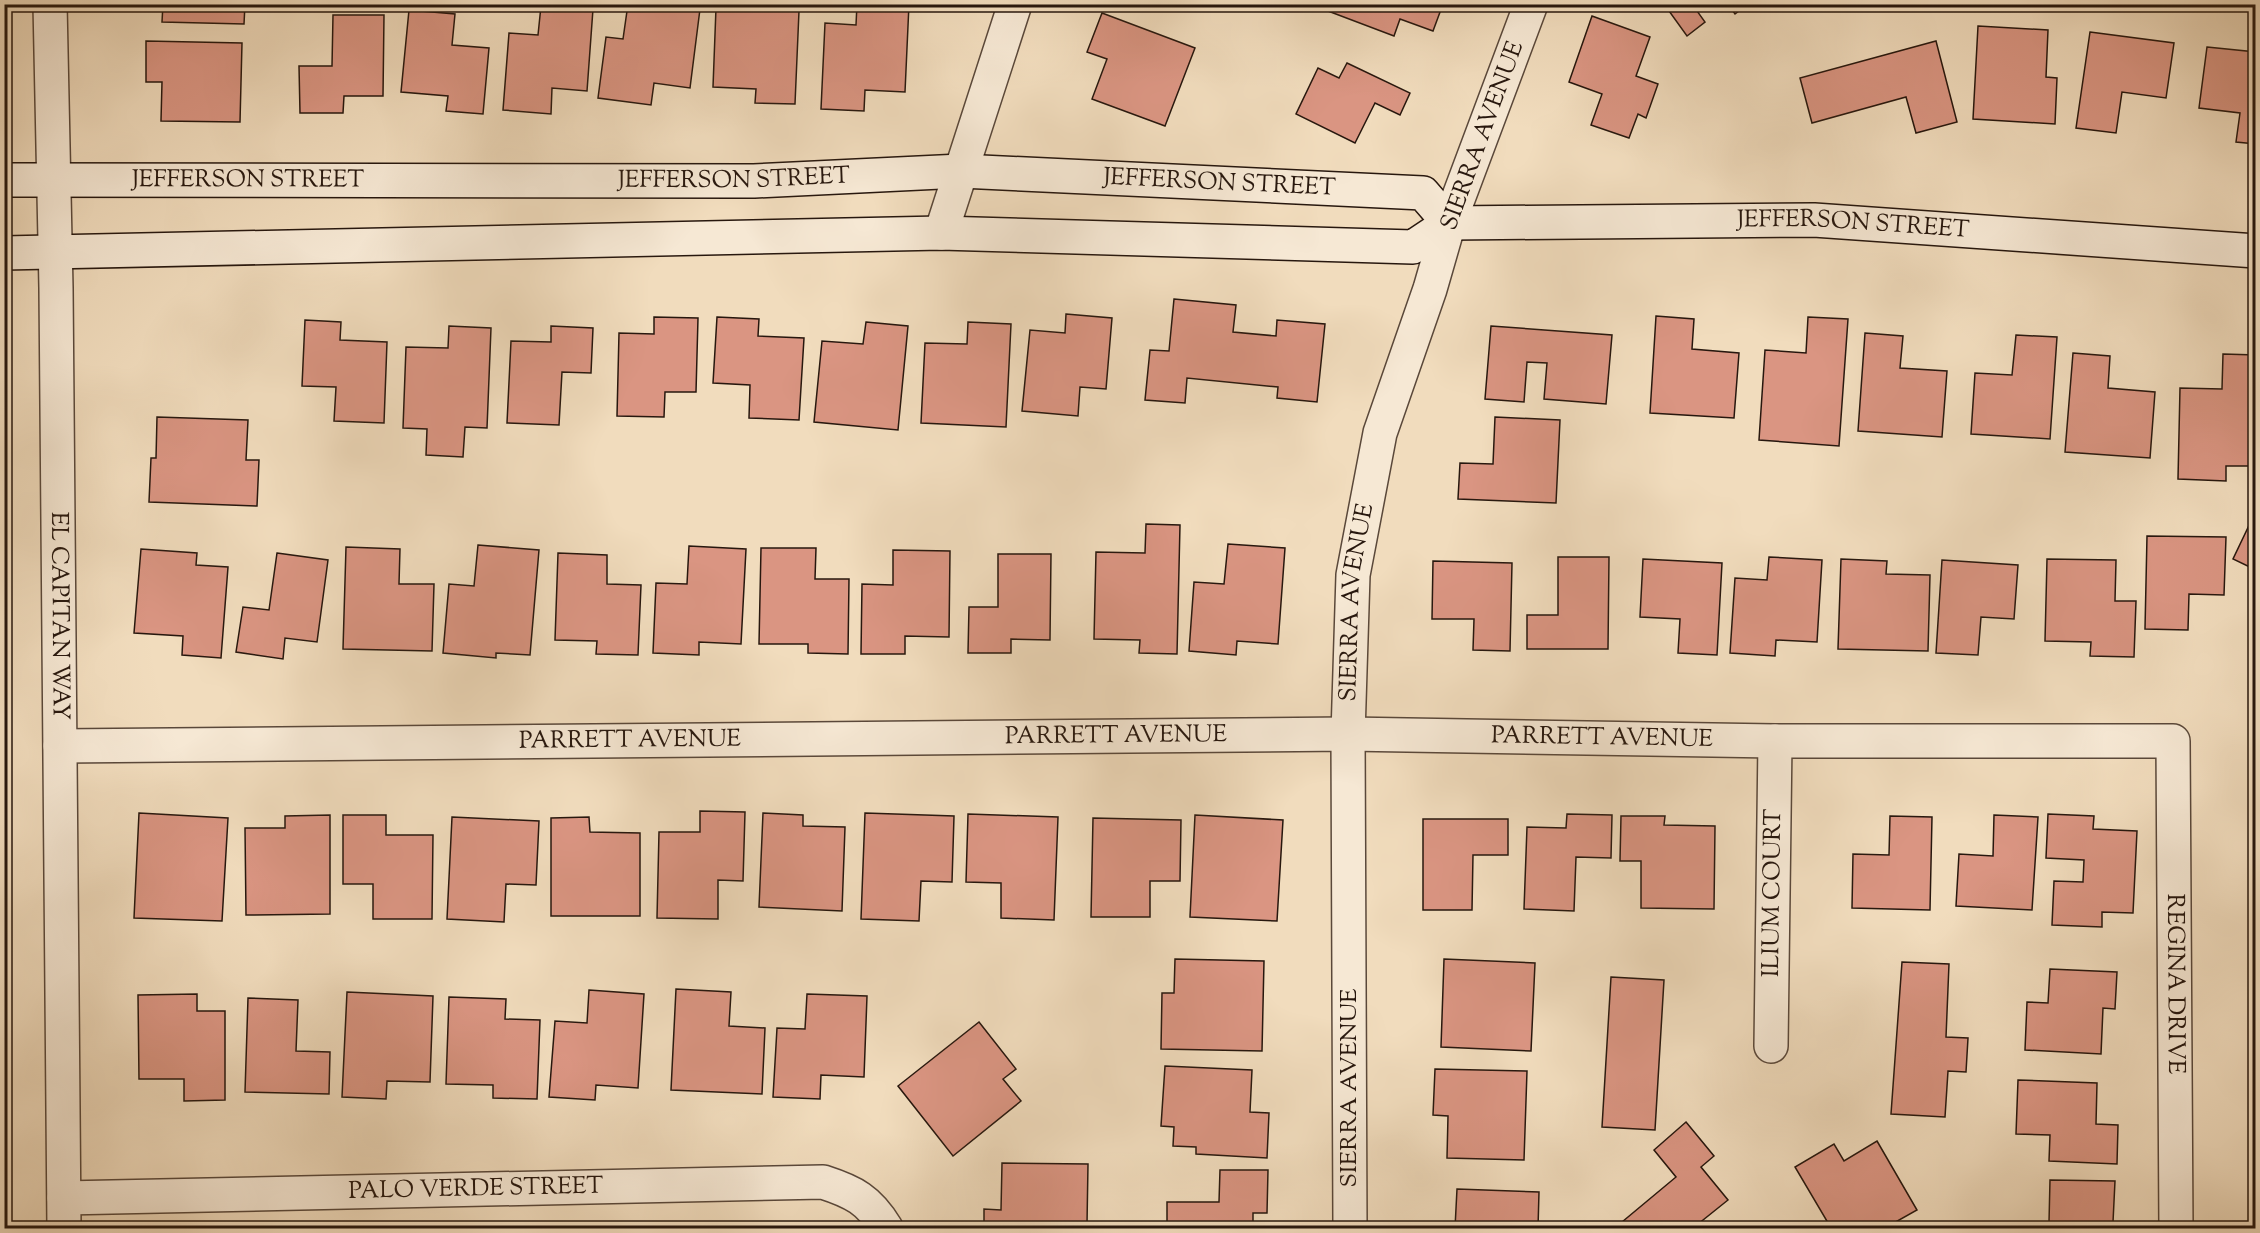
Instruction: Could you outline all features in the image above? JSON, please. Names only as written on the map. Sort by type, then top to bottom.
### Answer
[{"type":"street","name":"EL CAPITAN WAY","points":[[50,4],[56,253],[64,1214]]},
{"type":"street","points":[[941,233],[1015,4]]},
{"type":"street","name":"SIERRA AVENUE","points":[[1350,1228],[1348,734],[1353,575],[1380,433],[1430,289],[1449,224],[1532,4]]},
{"type":"street","name":"JEFFERSON STREET","points":[[4,180],[754,181],[961,171],[1423,193],[1449,224],[1814,220],[2256,251]]},
{"type":"street","points":[[4,254],[941,233],[1413,248],[1449,224]]},
{"type":"street","name":"PARRETT AVENUE","points":[[60,746],[1348,734],[1775,741],[2173,741]]},
{"type":"street","name":"ILIUM COURT","points":[[1771,1046],[1775,741]]},
{"type":"street","name":"REGINA DRIVE","points":[[2173,741],[2176,1228]]},
{"type":"street","name":"PALO VERDE STREET","points":[[64,1214],[823,1182],[853,1192],[882,1221]]},
{"type":"building","points":[[163,4],[245,4],[244,24],[162,22]]},
{"type":"building","points":[[628,4],[664,4],[700,9],[690,88],[654,83],[651,105],[598,98],[606,37],[623,39]]},
{"type":"building","points":[[857,4],[909,4],[905,92],[865,90],[864,111],[821,109],[825,23],[856,25]]},
{"type":"building","points":[[1321,4],[1443,4],[1433,31],[1400,19],[1394,36],[1320,8]]},
{"type":"building","points":[[1664,4],[1706,4],[1697,11],[1705,22],[1687,36]]},
{"type":"building","points":[[1728,4],[1748,4],[1735,14]]},
{"type":"building","points":[[541,6],[593,9],[587,91],[552,88],[551,114],[503,110],[509,33],[538,35]]},
{"type":"building","points":[[716,8],[799,11],[795,104],[755,103],[756,89],[713,87]]},
{"type":"building","points":[[409,10],[455,14],[452,45],[489,48],[483,114],[446,111],[448,96],[401,92]]},
{"type":"building","points":[[1102,13],[1195,48],[1165,126],[1092,99],[1107,59],[1087,52]]},
{"type":"building","points":[[333,15],[384,15],[383,96],[344,96],[343,113],[300,113],[299,66],[332,66]]},
{"type":"building","points":[[1592,16],[1650,37],[1636,76],[1658,84],[1646,118],[1638,114],[1629,138],[1591,125],[1602,94],[1569,82]]},
{"type":"building","points":[[1978,26],[2048,30],[2046,77],[2057,78],[2055,124],[1973,119]]},
{"type":"building","points":[[2090,32],[2174,43],[2166,98],[2122,92],[2116,133],[2076,128]]},
{"type":"building","points":[[146,41],[242,43],[240,122],[161,121],[162,82],[146,82]]},
{"type":"building","points":[[1936,41],[1957,122],[1916,133],[1906,97],[1812,123],[1800,78]]},
{"type":"building","points":[[2207,47],[2256,52],[2256,144],[2236,142],[2240,113],[2199,108]]},
{"type":"building","points":[[1347,63],[1410,93],[1400,115],[1375,103],[1355,143],[1296,114],[1318,68],[1339,78]]},
{"type":"building","points":[[1174,299],[1236,305],[1233,332],[1276,336],[1277,320],[1325,324],[1317,402],[1277,398],[1278,387],[1187,378],[1185,403],[1145,400],[1150,350],[1169,351]]},
{"type":"building","points":[[1066,314],[1112,318],[1106,389],[1080,387],[1078,416],[1022,411],[1030,330],[1065,333]]},
{"type":"building","points":[[1656,316],[1694,319],[1692,349],[1739,353],[1734,418],[1650,413]]},
{"type":"building","points":[[654,317],[698,318],[696,392],[665,392],[664,417],[617,416],[619,333],[654,334]]},
{"type":"building","points":[[717,317],[759,319],[758,336],[804,338],[799,420],[749,418],[750,385],[713,383]]},
{"type":"building","points":[[1808,317],[1848,319],[1839,446],[1759,440],[1765,350],[1806,353]]},
{"type":"building","points":[[305,320],[341,322],[340,340],[387,342],[384,423],[334,421],[336,387],[302,386]]},
{"type":"building","points":[[866,322],[908,326],[898,430],[814,422],[822,341],[863,344]]},
{"type":"building","points":[[968,322],[1011,324],[1006,427],[921,423],[925,343],[967,344]]},
{"type":"building","points":[[449,326],[491,328],[487,428],[465,427],[463,457],[426,455],[427,429],[403,428],[406,347],[448,348]]},
{"type":"building","points":[[551,326],[593,328],[591,373],[562,372],[559,425],[507,423],[511,341],[551,342]]},
{"type":"building","points":[[1491,326],[1612,335],[1606,404],[1544,399],[1547,363],[1527,362],[1524,402],[1485,399]]},
{"type":"building","points":[[1865,333],[1903,336],[1900,368],[1947,371],[1942,437],[1858,431]]},
{"type":"building","points":[[2016,335],[2057,337],[2050,439],[1971,434],[1975,373],[2012,375]]},
{"type":"building","points":[[2073,353],[2110,356],[2108,388],[2155,392],[2150,458],[2065,452]]},
{"type":"building","points":[[2223,354],[2256,355],[2256,466],[2226,466],[2226,481],[2178,479],[2180,388],[2222,389]]},
{"type":"building","points":[[157,417],[248,420],[246,460],[259,460],[257,506],[149,502],[151,458],[156,458]]},
{"type":"building","points":[[1495,417],[1560,420],[1556,503],[1458,499],[1460,463],[1493,464]]},
{"type":"building","points":[[2254,515],[2256,516],[2256,570],[2233,559]]},
{"type":"building","points":[[1146,524],[1180,525],[1177,654],[1139,653],[1140,640],[1094,639],[1096,552],[1145,553]]},
{"type":"building","points":[[2147,536],[2226,537],[2224,595],[2189,594],[2188,630],[2145,629]]},
{"type":"building","points":[[1228,544],[1285,548],[1278,644],[1237,641],[1236,655],[1189,651],[1194,582],[1224,584]]},
{"type":"building","points":[[478,545],[539,550],[530,655],[496,653],[496,658],[443,653],[449,584],[474,586]]},
{"type":"building","points":[[689,546],[746,549],[741,644],[699,642],[699,655],[653,653],[656,583],[687,584]]},
{"type":"building","points":[[346,547],[400,549],[399,584],[434,584],[432,651],[343,649]]},
{"type":"building","points":[[761,548],[816,548],[815,579],[849,579],[848,654],[808,653],[808,644],[759,644]]},
{"type":"building","points":[[141,549],[197,553],[196,565],[228,567],[221,658],[182,655],[183,636],[134,633]]},
{"type":"building","points":[[893,550],[950,551],[949,637],[905,636],[905,654],[861,654],[862,584],[893,585]]},
{"type":"building","points":[[277,553],[328,560],[317,642],[285,638],[283,659],[236,652],[243,607],[269,610]]},
{"type":"building","points":[[558,553],[607,555],[607,584],[641,585],[638,655],[596,654],[597,641],[555,640]]},
{"type":"building","points":[[998,554],[1051,554],[1050,640],[1011,639],[1011,653],[968,653],[969,607],[998,607]]},
{"type":"building","points":[[1558,557],[1609,557],[1608,649],[1527,649],[1527,615],[1558,615]]},
{"type":"building","points":[[1769,557],[1822,560],[1817,642],[1776,640],[1775,656],[1730,653],[1735,578],[1767,580]]},
{"type":"building","points":[[1643,559],[1722,563],[1717,655],[1678,653],[1680,619],[1640,617]]},
{"type":"building","points":[[1841,559],[1887,561],[1886,574],[1930,575],[1928,651],[1838,649]]},
{"type":"building","points":[[2047,559],[2116,560],[2115,601],[2136,601],[2134,657],[2090,656],[2091,642],[2045,641]]},
{"type":"building","points":[[1942,560],[2018,565],[2014,619],[1981,617],[1978,655],[1936,653]]},
{"type":"building","points":[[1433,561],[1512,563],[1510,651],[1473,650],[1474,619],[1432,619]]},
{"type":"building","points":[[700,811],[745,812],[743,881],[718,880],[718,919],[657,918],[659,832],[700,832]]},
{"type":"building","points":[[139,813],[228,818],[222,921],[134,918]]},
{"type":"building","points":[[763,813],[803,815],[803,826],[845,827],[842,911],[759,907]]},
{"type":"building","points":[[865,813],[954,816],[952,882],[921,881],[919,921],[861,919]]},
{"type":"building","points":[[968,814],[1058,817],[1054,920],[1001,918],[1001,883],[966,882]]},
{"type":"building","points":[[1567,814],[1612,815],[1611,858],[1576,857],[1574,911],[1524,909],[1527,827],[1566,828]]},
{"type":"building","points":[[2048,814],[2094,816],[2093,829],[2137,831],[2133,913],[2102,912],[2102,927],[2052,925],[2054,881],[2083,882],[2084,860],[2046,858]]},
{"type":"building","points":[[330,815],[330,914],[246,915],[245,828],[285,828],[285,816]]},
{"type":"building","points":[[343,815],[386,815],[386,835],[433,835],[432,919],[373,919],[373,884],[343,884]]},
{"type":"building","points":[[1195,815],[1283,820],[1277,921],[1190,917]]},
{"type":"building","points":[[1994,815],[2038,817],[2032,910],[1956,906],[1959,854],[1993,856]]},
{"type":"building","points":[[1621,816],[1665,816],[1664,825],[1715,826],[1714,909],[1641,908],[1641,861],[1620,861]]},
{"type":"building","points":[[1890,816],[1932,817],[1930,910],[1852,908],[1853,854],[1889,855]]},
{"type":"building","points":[[452,817],[539,821],[536,885],[506,884],[504,922],[447,919]]},
{"type":"building","points":[[589,817],[590,832],[640,833],[640,916],[551,916],[551,818]]},
{"type":"building","points":[[1093,818],[1181,820],[1180,881],[1150,881],[1150,917],[1091,917]]},
{"type":"building","points":[[1423,819],[1508,819],[1508,855],[1473,855],[1472,910],[1423,910]]},
{"type":"building","points":[[1175,959],[1264,961],[1262,1051],[1161,1049],[1162,993],[1174,993]]},
{"type":"building","points":[[1444,959],[1535,963],[1531,1051],[1441,1047]]},
{"type":"building","points":[[1902,962],[1949,964],[1946,1037],[1968,1038],[1966,1072],[1948,1071],[1945,1117],[1891,1114]]},
{"type":"building","points":[[2050,969],[2117,972],[2115,1009],[2103,1008],[2101,1054],[2025,1050],[2027,1002],[2048,1003]]},
{"type":"building","points":[[1611,977],[1664,980],[1655,1130],[1602,1127]]},
{"type":"building","points":[[676,989],[731,992],[729,1026],[765,1028],[762,1094],[671,1090]]},
{"type":"building","points":[[589,990],[644,994],[638,1088],[596,1085],[595,1100],[549,1097],[555,1021],[587,1023]]},
{"type":"building","points":[[347,992],[433,996],[430,1082],[387,1081],[386,1099],[342,1097]]},
{"type":"building","points":[[197,994],[197,1011],[225,1011],[225,1100],[184,1101],[184,1079],[139,1079],[138,995]]},
{"type":"building","points":[[807,994],[867,996],[864,1077],[821,1075],[820,1099],[773,1097],[777,1028],[805,1029]]},
{"type":"building","points":[[449,997],[506,999],[505,1019],[540,1020],[537,1099],[493,1098],[493,1085],[446,1084]]},
{"type":"building","points":[[248,998],[298,1000],[296,1051],[330,1052],[329,1094],[245,1092]]},
{"type":"building","points":[[979,1022],[1016,1069],[1003,1079],[1021,1101],[953,1156],[898,1086]]},
{"type":"building","points":[[1165,1066],[1252,1070],[1250,1112],[1269,1113],[1267,1158],[1196,1154],[1196,1147],[1173,1146],[1174,1127],[1161,1126]]},
{"type":"building","points":[[1435,1069],[1527,1071],[1524,1160],[1447,1158],[1448,1116],[1433,1115]]},
{"type":"building","points":[[2018,1080],[2097,1083],[2096,1124],[2118,1125],[2117,1164],[2049,1161],[2050,1135],[2016,1134]]},
{"type":"building","points":[[1686,1122],[1714,1156],[1701,1167],[1728,1200],[1693,1228],[1628,1228],[1622,1222],[1676,1177],[1654,1150]]},
{"type":"building","points":[[1877,1141],[1917,1210],[1885,1228],[1831,1228],[1795,1167],[1834,1144],[1844,1161]]},
{"type":"building","points":[[1002,1163],[1088,1164],[1087,1224],[1053,1223],[1053,1228],[984,1228],[984,1209],[1001,1210]]},
{"type":"building","points":[[1220,1170],[1268,1170],[1267,1213],[1253,1213],[1253,1228],[1167,1228],[1167,1202],[1219,1202]]},
{"type":"building","points":[[2050,1180],[2115,1181],[2113,1222],[2096,1222],[2096,1228],[2015,1228],[2015,1222],[2049,1222]]},
{"type":"building","points":[[1457,1189],[1539,1192],[1538,1228],[1455,1228]]}]
